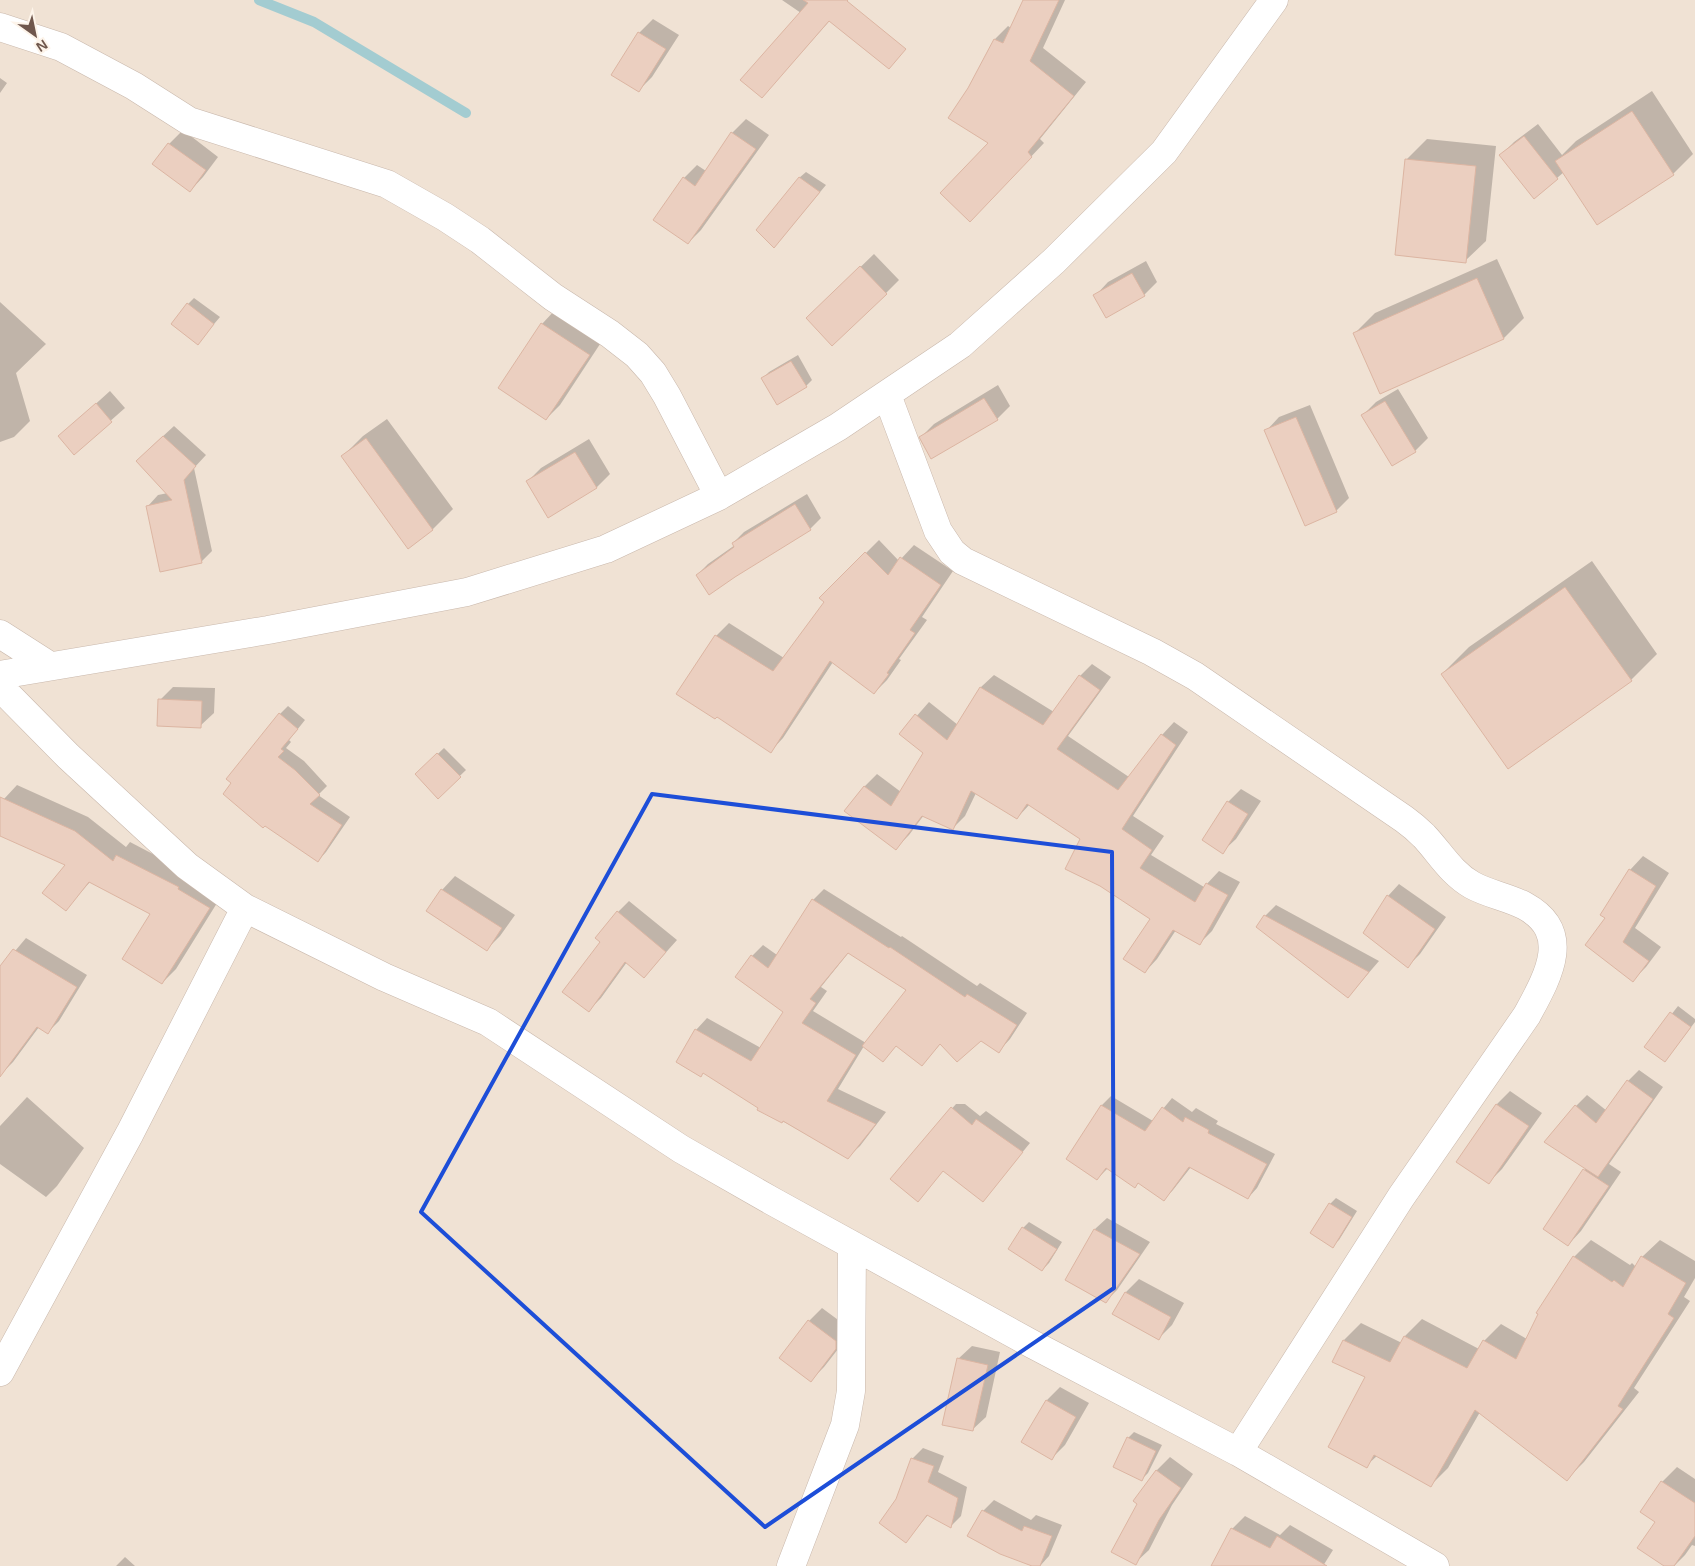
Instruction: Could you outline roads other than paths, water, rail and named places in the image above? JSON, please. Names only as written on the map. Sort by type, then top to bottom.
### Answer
[{"type":"street","points":[[0,675],[268,630],[467,592],[606,549],[719,496],[838,427],[960,344],[1054,261],[1164,152],[1274,0]]},
{"type":"street","points":[[0,27],[61,48],[134,86],[189,121],[386,184],[445,217],[480,240],[553,297],[610,334],[638,355],[653,373],[667,396],[719,496]]},
{"type":"street","points":[[887,395],[938,531],[952,552],[963,561],[1152,652],[1195,676],[1404,819],[1424,835],[1447,866],[1472,885],[1524,906],[1540,916],[1549,928],[1553,942],[1552,958],[1546,980],[1527,1015],[1401,1198],[1238,1452]]},
{"type":"street","points":[[0,634],[50,666]]},
{"type":"street","points":[[0,687],[68,756],[187,866],[245,908],[384,977],[488,1022],[681,1149],[1032,1344],[1238,1452],[1435,1566]]},
{"type":"street","points":[[0,1372],[130,1133],[245,908]]},
{"type":"street","points":[[791,1566],[845,1426],[851,1391],[852,1245]]},
{"type":"waterway","points":[[259,0],[314,22],[466,113]]}]
